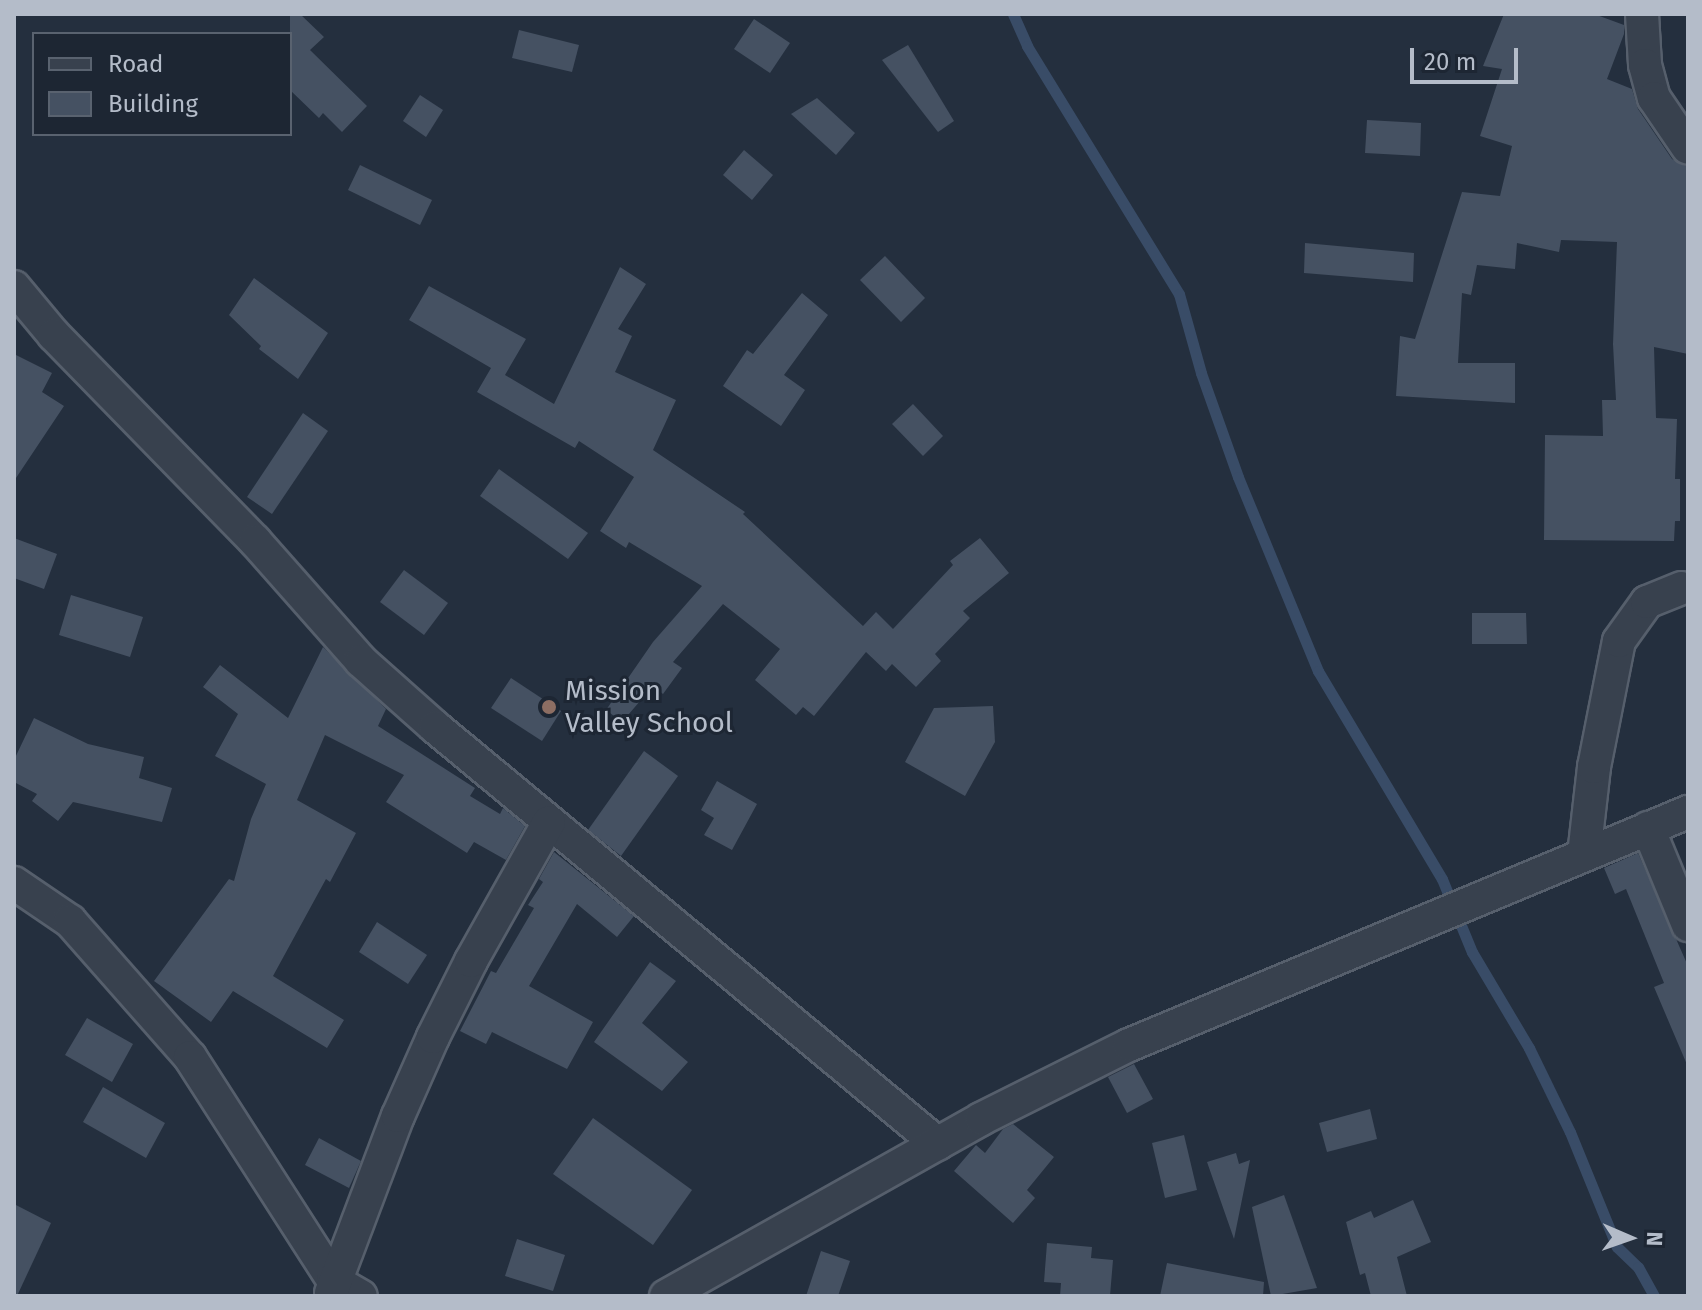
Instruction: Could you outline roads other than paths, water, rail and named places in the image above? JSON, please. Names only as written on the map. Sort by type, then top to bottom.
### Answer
[{"type":"street","points":[[1642,14],[1645,65],[1654,98],[1688,148]]},
{"type":"street","points":[[14,287],[54,335],[255,541],[361,661],[549,822],[938,1144]]},
{"type":"street","points":[[1584,855],[1594,767],[1619,641],[1647,602],[1681,588]]},
{"type":"street","points":[[666,1296],[938,1144],[1129,1045],[1688,812]]},
{"type":"street","points":[[332,1288],[433,1037],[471,961],[549,822]]},
{"type":"street","points":[[1648,828],[1688,925]]},
{"type":"street","points":[[14,883],[70,921],[190,1057],[332,1288],[361,1296]]},
{"type":"waterway","points":[[1013,14],[1027,46],[1179,294],[1201,373],[1238,477],[1318,671],[1442,879],[1472,952],[1529,1048],[1570,1132],[1617,1247],[1638,1267],[1654,1296]]},
{"type":"place","name":"Mission Valley School","points":[[549,707]]}]
